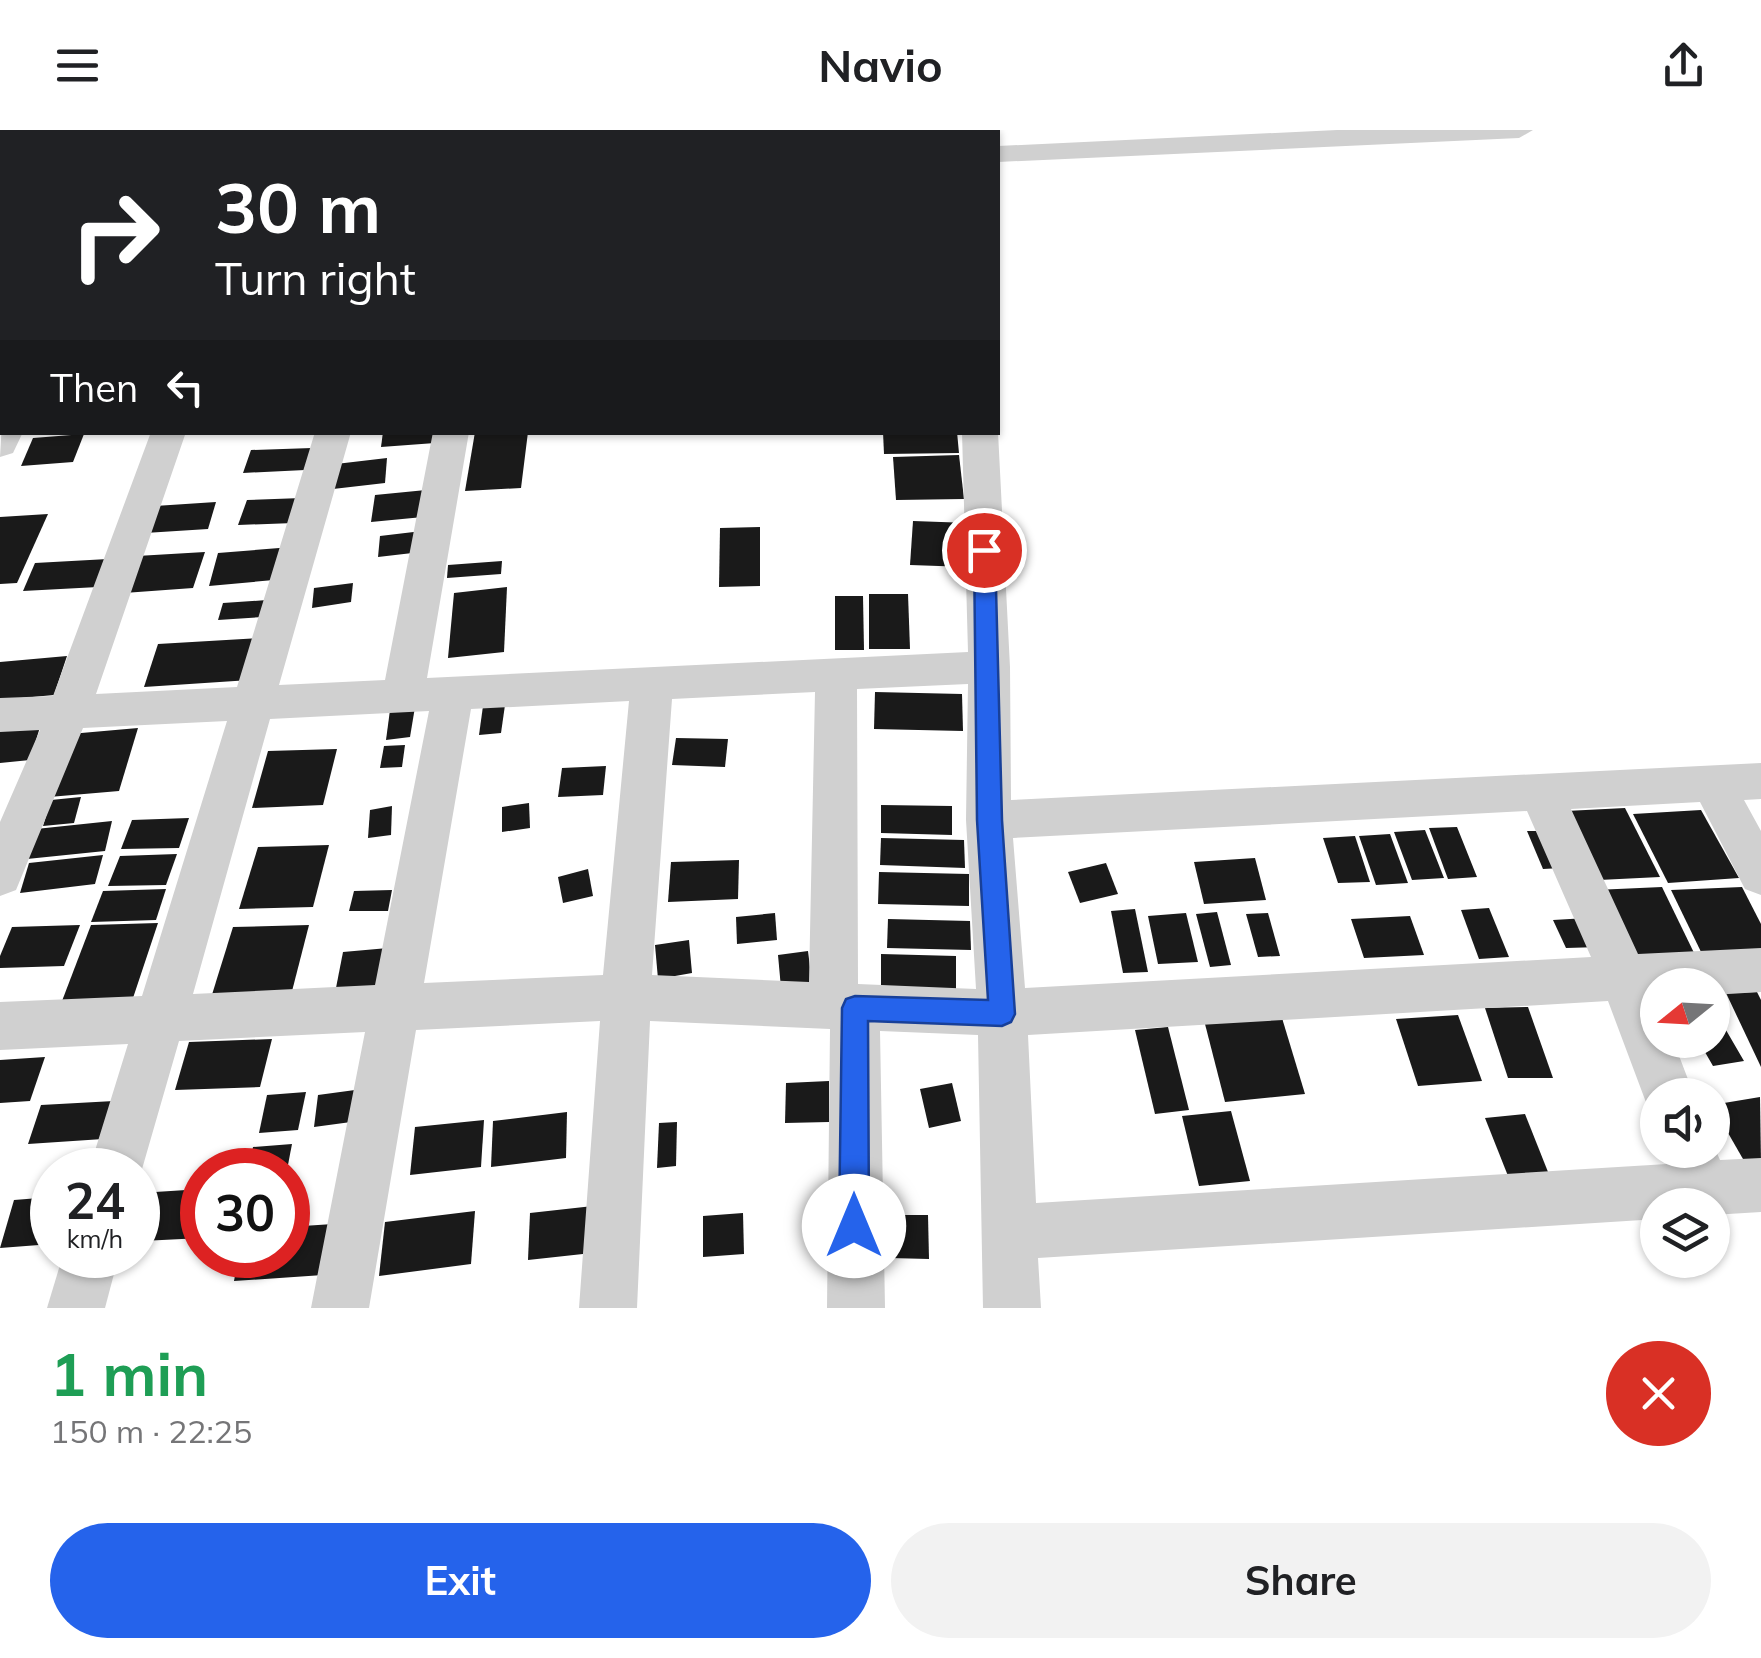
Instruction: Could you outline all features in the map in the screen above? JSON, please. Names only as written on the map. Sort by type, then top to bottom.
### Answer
[{"type":"street","points":[[1000,154],[1519,130]]},
{"type":"street","points":[[0,876],[68,713],[168,435]]},
{"type":"street","points":[[123,1148],[332,435]]},
{"type":"street","points":[[403,695],[450,435]]},
{"type":"street","points":[[980,435],[990,820],[1002,1014],[1012,1308]]},
{"type":"street","points":[[0,715],[989,667]]},
{"type":"street","points":[[836,674],[856,1308]]},
{"type":"street","points":[[608,1308],[626,997],[652,681]]},
{"type":"street","points":[[340,1308],[453,693]]},
{"type":"street","points":[[990,820],[1761,781]]},
{"type":"street","points":[[1712,783],[1761,875]]},
{"type":"street","points":[[1541,792],[1626,979],[1662,1078]]},
{"type":"street","points":[[0,1026],[626,997],[1002,1014],[1761,970]]},
{"type":"street","points":[[1011,1232],[1696,1170],[1761,1186]]},
{"type":"street","points":[[76,1308],[84,1278]]},
{"type":"building","points":[[84,435],[73,462],[21,466],[33,438]]},
{"type":"building","points":[[383,435],[436,435],[435,443],[381,447]]},
{"type":"building","points":[[474,435],[528,435],[521,488],[465,491]]},
{"type":"building","points":[[883,435],[957,435],[959,453],[884,454]]},
{"type":"building","points":[[312,448],[305,470],[243,473],[251,450]]},
{"type":"building","points":[[959,455],[964,499],[896,500],[893,457]]},
{"type":"building","points":[[387,458],[385,483],[333,489],[336,464]]},
{"type":"building","points":[[426,490],[423,517],[371,522],[375,495]]},
{"type":"building","points":[[302,498],[294,523],[238,525],[247,500]]},
{"type":"building","points":[[216,502],[208,529],[145,533],[155,506]]},
{"type":"building","points":[[48,514],[17,583],[0,584],[0,517]]},
{"type":"building","points":[[913,521],[969,523],[968,567],[910,565]]},
{"type":"building","points":[[760,527],[760,586],[719,587],[720,528]]},
{"type":"building","points":[[422,531],[421,552],[378,557],[380,536]]},
{"type":"building","points":[[292,547],[285,579],[209,586],[218,553]]},
{"type":"building","points":[[205,552],[193,588],[124,593],[137,556]]},
{"type":"building","points":[[108,559],[98,587],[23,591],[35,563]]},
{"type":"building","points":[[502,561],[501,574],[447,578],[448,565]]},
{"type":"building","points":[[353,583],[351,602],[312,608],[314,588]]},
{"type":"building","points":[[507,587],[504,652],[448,658],[454,593]]},
{"type":"building","points":[[869,594],[908,594],[910,649],[869,649]]},
{"type":"building","points":[[835,596],[863,596],[864,650],[835,650]]},
{"type":"building","points":[[267,600],[263,617],[218,620],[223,603]]},
{"type":"building","points":[[261,638],[250,680],[144,687],[158,644]]},
{"type":"building","points":[[67,656],[54,695],[0,700],[0,662]]},
{"type":"building","points":[[875,692],[962,694],[963,731],[874,729]]},
{"type":"building","points":[[505,705],[501,733],[479,735],[483,706]]},
{"type":"building","points":[[415,707],[410,737],[386,740],[390,710]]},
{"type":"building","points":[[40,727],[30,760],[0,763],[0,731]]},
{"type":"building","points":[[138,728],[119,791],[49,797],[70,734]]},
{"type":"building","points":[[676,738],[728,739],[725,767],[672,765]]},
{"type":"building","points":[[405,745],[402,767],[380,768],[384,746]]},
{"type":"building","points":[[337,749],[323,805],[252,808],[268,751]]},
{"type":"building","points":[[606,766],[603,795],[558,797],[562,768]]},
{"type":"building","points":[[81,797],[74,823],[43,826],[51,800]]},
{"type":"building","points":[[529,803],[530,828],[502,832],[502,807]]},
{"type":"building","points":[[881,805],[952,806],[952,835],[881,833]]},
{"type":"building","points":[[392,806],[391,835],[368,838],[370,810]]},
{"type":"building","points":[[1625,808],[1660,877],[1599,880],[1566,811]]},
{"type":"building","points":[[1701,810],[1739,878],[1668,883],[1633,814]]},
{"type":"building","points":[[189,818],[179,848],[121,849],[132,820]]},
{"type":"building","points":[[112,821],[105,851],[27,859],[36,829]]},
{"type":"building","points":[[1457,827],[1477,877],[1448,879],[1429,828]]},
{"type":"building","points":[[1425,830],[1444,878],[1412,880],[1394,832]]},
{"type":"building","points":[[1527,831],[1544,831],[1561,868],[1543,869]]},
{"type":"building","points":[[1390,834],[1408,883],[1376,885],[1359,836]]},
{"type":"building","points":[[1355,836],[1370,882],[1338,883],[1323,838]]},
{"type":"building","points":[[881,838],[964,840],[965,868],[880,865]]},
{"type":"building","points":[[329,845],[313,907],[239,909],[258,847]]},
{"type":"building","points":[[177,854],[166,885],[108,886],[120,856]]},
{"type":"building","points":[[103,855],[95,884],[20,893],[29,863]]},
{"type":"building","points":[[1255,858],[1266,900],[1204,904],[1194,862]]},
{"type":"building","points":[[739,860],[738,899],[668,902],[671,862]]},
{"type":"building","points":[[1106,863],[1118,894],[1080,903],[1068,872]]},
{"type":"building","points":[[588,869],[593,896],[563,903],[558,877]]},
{"type":"building","points":[[879,872],[969,874],[969,906],[878,904]]},
{"type":"building","points":[[1662,887],[1697,959],[1626,961],[1595,890]]},
{"type":"building","points":[[1742,887],[1761,924],[1761,954],[1703,956],[1671,890]]},
{"type":"building","points":[[166,889],[156,920],[91,922],[103,891]]},
{"type":"building","points":[[392,890],[388,911],[349,911],[354,891]]},
{"type":"building","points":[[1489,908],[1509,957],[1479,959],[1461,910]]},
{"type":"building","points":[[1135,909],[1148,972],[1123,973],[1111,911]]},
{"type":"building","points":[[1217,912],[1231,965],[1210,967],[1196,914]]},
{"type":"building","points":[[775,913],[777,940],[737,944],[736,917]]},
{"type":"building","points":[[1186,913],[1198,962],[1158,964],[1148,916]]},
{"type":"building","points":[[1268,913],[1280,956],[1258,957],[1246,914]]},
{"type":"building","points":[[1410,916],[1424,955],[1364,958],[1351,919]]},
{"type":"building","points":[[1587,918],[1600,947],[1566,948],[1553,920]]},
{"type":"building","points":[[888,919],[970,921],[971,950],[887,948]]},
{"type":"building","points":[[158,923],[133,998],[62,1001],[91,925]]},
{"type":"building","points":[[80,925],[64,966],[0,968],[0,956],[12,927]]},
{"type":"building","points":[[309,925],[290,999],[210,1001],[233,927]]},
{"type":"building","points":[[689,940],[692,973],[658,979],[655,945]]},
{"type":"building","points":[[388,948],[380,990],[335,993],[343,952]]},
{"type":"building","points":[[808,951],[812,984],[781,988],[778,955]]},
{"type":"building","points":[[881,954],[956,956],[956,992],[881,990]]},
{"type":"building","points":[[1757,992],[1761,1000],[1761,1067],[1730,1001],[1730,993]]},
{"type":"building","points":[[1528,1007],[1553,1078],[1508,1078],[1485,1008]]},
{"type":"building","points":[[1458,1015],[1482,1081],[1418,1086],[1396,1019]]},
{"type":"building","points":[[1282,1018],[1305,1094],[1225,1102],[1205,1024]]},
{"type":"building","points":[[1168,1027],[1189,1110],[1155,1114],[1135,1030]]},
{"type":"building","points":[[1730,1037],[1744,1061],[1713,1066],[1708,1058],[1730,1058]]},
{"type":"building","points":[[272,1039],[260,1087],[175,1090],[189,1042]]},
{"type":"building","points":[[45,1057],[30,1101],[0,1103],[0,1060]]},
{"type":"building","points":[[829,1081],[829,1122],[785,1123],[786,1083]]},
{"type":"building","points":[[952,1083],[961,1121],[929,1128],[920,1089]]},
{"type":"building","points":[[355,1090],[351,1122],[314,1127],[318,1095]]},
{"type":"building","points":[[306,1092],[298,1130],[259,1133],[267,1095]]},
{"type":"building","points":[[1760,1097],[1761,1163],[1747,1166],[1730,1136],[1730,1102]]},
{"type":"building","points":[[114,1101],[103,1139],[28,1144],[41,1105]]},
{"type":"building","points":[[1231,1111],[1250,1181],[1199,1186],[1182,1116]]},
{"type":"building","points":[[567,1112],[566,1158],[491,1167],[493,1121]]},
{"type":"building","points":[[1525,1114],[1550,1177],[1510,1181],[1485,1118]]},
{"type":"building","points":[[484,1120],[481,1167],[410,1175],[415,1127]]},
{"type":"building","points":[[677,1122],[676,1166],[657,1168],[659,1123]]},
{"type":"building","points":[[292,1144],[291,1148],[253,1147]]},
{"type":"building","points":[[180,1190],[180,1239],[160,1240],[160,1192]]},
{"type":"building","points":[[30,1199],[30,1246],[0,1248],[14,1200]]},
{"type":"building","points":[[593,1206],[592,1253],[528,1260],[530,1213]]},
{"type":"building","points":[[475,1211],[471,1264],[379,1276],[385,1222]]},
{"type":"building","points":[[743,1213],[744,1254],[703,1257],[703,1216]]},
{"type":"building","points":[[889,1215],[928,1215],[929,1259],[890,1258]]},
{"type":"building","points":[[333,1224],[323,1275],[310,1276],[310,1226]]},
{"type":"building","points":[[235,1278],[278,1278],[234,1281]]},
{"type":"route","points":[[854,1226],[855,1008],[1002,1014],[990,820],[984,550]]}]
